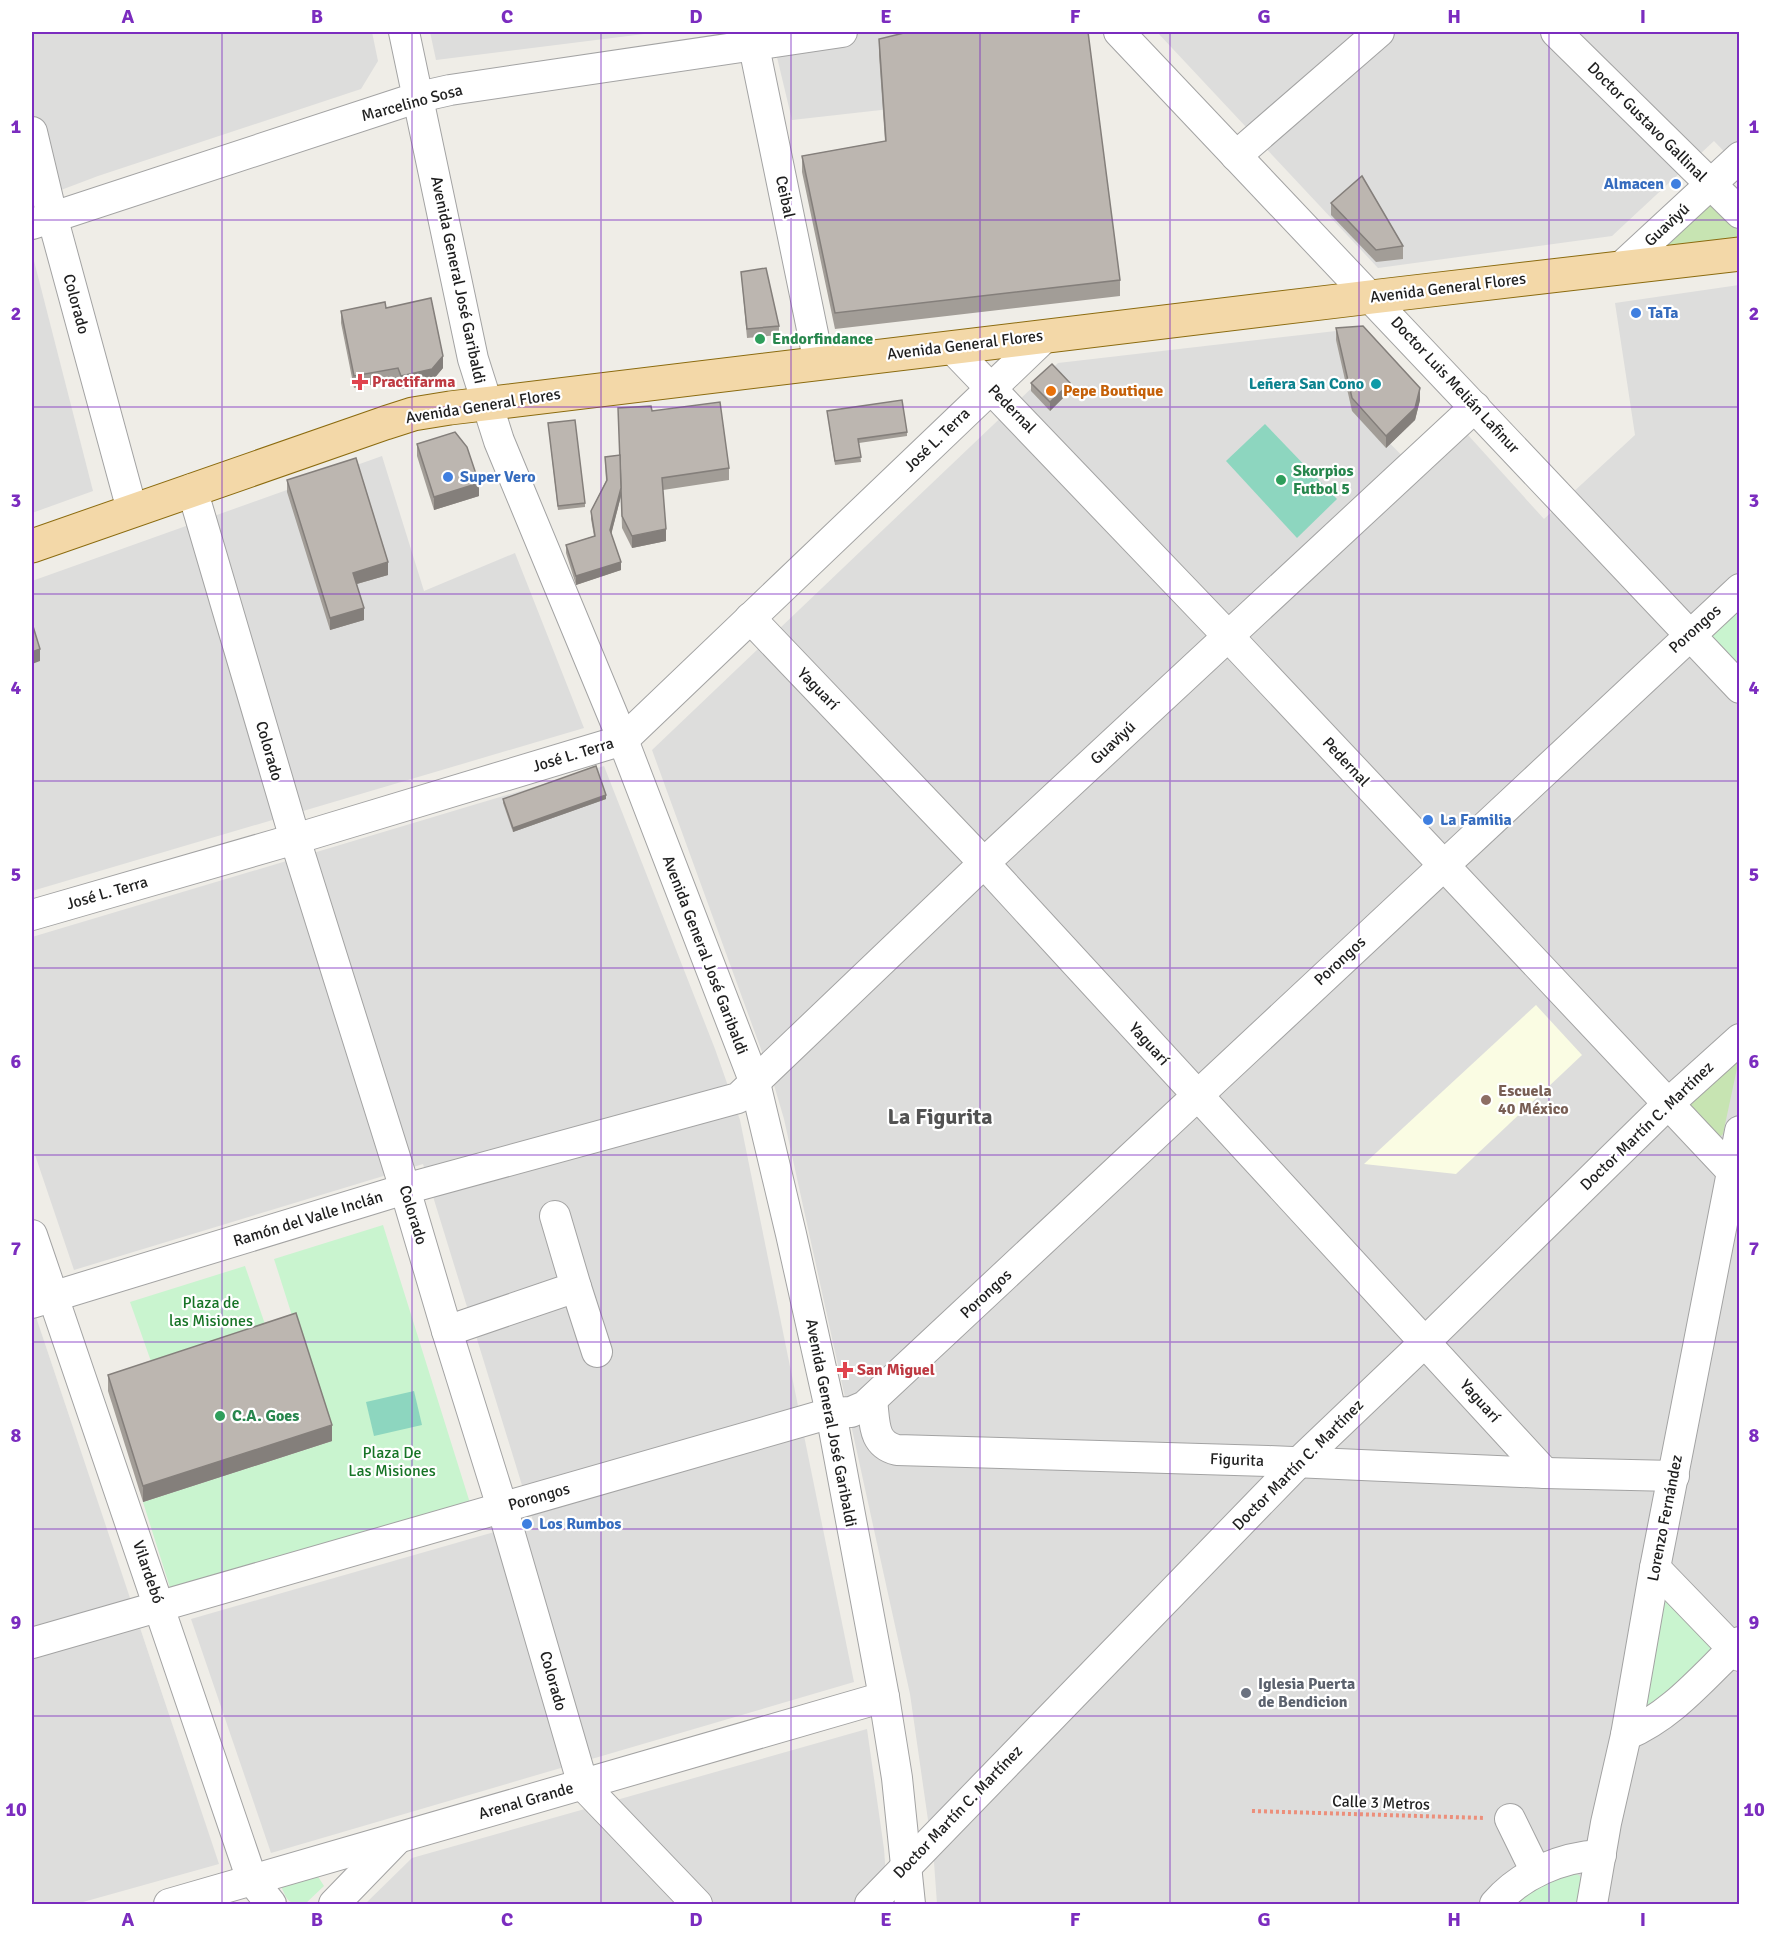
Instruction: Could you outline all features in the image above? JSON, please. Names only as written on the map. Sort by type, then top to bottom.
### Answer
[{"type":"main road","name":"Avenida General Flores","points":[[32,546],[413,414],[486,403],[951,347],[1740,255]]},
{"type":"street","name":"Avenida General José Garibaldi","points":[[404,32],[473,359],[486,403],[499,441],[623,740],[755,1083],[831,1413],[884,1697],[897,1778],[910,1905]]},
{"type":"street","name":"Marcelino Sosa","points":[[42,220],[418,97],[752,38],[842,32]]},
{"type":"street","name":"Doctor Luis Melián Lafinur","points":[[1119,32],[1740,688]]},
{"type":"street","points":[[1236,156],[1379,32]]},
{"type":"street","name":"Doctor Gustavo Gallinal","points":[[1556,32],[1740,213]]},
{"type":"street","name":"Ceibal","points":[[752,38],[819,363]]},
{"type":"street","name":"Colorado","points":[[32,132],[42,220],[132,510]]},
{"type":"street","name":"Guaviyú","points":[[1620,268],[1740,157]]},
{"type":"street","name":"José L. Terra","points":[[32,915],[623,740],[1046,336]]},
{"type":"street","name":"Pedernal","points":[[951,347],[1228,636],[1736,1176]]},
{"type":"street","name":"Guaviyú","points":[[755,1083],[984,863],[1475,407]]},
{"type":"street","name":"Colorado","points":[[192,489],[294,839],[405,1189],[502,1507],[583,1785],[697,1905]]},
{"type":"street","name":"Porongos","points":[[32,1643],[831,1413],[850,1412],[865,1406],[1740,589]]},
{"type":"street","name":"Yaguarí","points":[[750,618],[984,863],[1545,1473]]},
{"type":"street","name":"Doctor Martín C. Martínez","points":[[870,1905],[1299,1462],[1669,1103],[1740,1039]]},
{"type":"street","name":"Ramón del Valle Inclán","points":[[42,1300],[405,1189],[738,1098],[755,1083]]},
{"type":"street","name":"Lorenzo Fernández","points":[[1592,1905],[1606,1823],[1626,1735],[1655,1568],[1736,1176],[1740,1131]]},
{"type":"street","points":[[555,1216],[597,1352]]},
{"type":"street","name":"Vilardebó","points":[[32,1235],[42,1300],[160,1607],[252,1880],[271,1905]]},
{"type":"street","points":[[447,1331],[576,1287]]},
{"type":"street","name":"Figurita","points":[[872,1400],[876,1431],[880,1440],[886,1447],[897,1450],[1674,1476]]},
{"type":"street","points":[[1626,1735],[1641,1729],[1668,1711],[1737,1649],[1655,1568]]},
{"type":"street","name":"Arenal Grande","points":[[169,1905],[884,1697]]},
{"type":"street","points":[[1510,1819],[1536,1872]]},
{"type":"street","points":[[334,1905],[397,1839]]},
{"type":"street","points":[[1495,1905],[1516,1883],[1536,1872],[1579,1856],[1601,1855]]},
{"type":"path","name":"Calle 3 Metros","points":[[1252,1810],[1510,1819]]},
{"type":"shaded area","points":[[32,32],[372,32],[378,61],[361,89],[98,176],[32,201]]},
{"type":"shaded area","points":[[430,32],[660,32],[436,60]]},
{"type":"shaded area","points":[[771,32],[1035,32],[890,109],[792,120]]},
{"type":"shaded area","points":[[1157,32],[1739,32],[1739,167],[1714,141],[1612,236],[1378,268]]},
{"type":"shaded area","points":[[32,253],[93,491],[32,513]]},
{"type":"shaded area","points":[[1739,285],[1739,1904],[937,1904],[934,1862],[910,1694],[784,1119],[774,1085],[652,750],[1058,363],[1336,331],[1361,414],[1423,477],[1468,435],[1544,519],[1635,435],[1615,303]]},
{"type":"shaded area","points":[[382,456],[424,591],[515,553],[584,728],[32,891],[32,581]]},
{"type":"shaded area","points":[[604,766],[715,1049],[740,1120],[854,1682],[271,1853],[191,1619],[533,1521],[423,1164],[74,1270],[32,1146],[32,937]]},
{"type":"shaded area","points":[[1536,1005],[1582,1055],[1456,1174],[1364,1164]]},
{"type":"shaded area","points":[[32,1305],[219,1864],[76,1904],[32,1904]]},
{"type":"shaded area","points":[[867,1729],[884,1849],[888,1904],[365,1904],[412,1858]]},
{"type":"green space","points":[[1711,196],[1739,229],[1739,237],[1653,248]]},
{"type":"green space","name":"Skorpios Futbol 5","points":[[1265,424],[1337,499],[1297,538],[1226,461]]},
{"type":"green space","points":[[1739,601],[1739,668],[1705,632]]},
{"type":"green space","points":[[1739,1059],[1723,1134],[1718,1139],[1688,1105]]},
{"type":"green space","name":"Plaza De Las Misiones","points":[[383,1225],[470,1503],[172,1594],[143,1502],[332,1441],[274,1259]]},
{"type":"green space","name":"Plaza de las Misiones","points":[[245,1266],[267,1330],[153,1367],[130,1302]]},
{"type":"green space","points":[[414,1391],[422,1425],[374,1436],[366,1402]]},
{"type":"green space","points":[[1667,1600],[1715,1651],[1648,1708],[1644,1705],[1662,1601]]},
{"type":"green space","points":[[1576,1873],[1584,1880],[1583,1904],[1509,1904],[1537,1884]]},
{"type":"green space","points":[[317,1875],[324,1886],[305,1904],[288,1900],[280,1884]]},
{"type":"building","points":[[908,32],[1088,32],[1120,280],[835,313],[802,156],[886,141],[879,39]]},
{"type":"building","points":[[1362,176],[1403,246],[1376,250],[1331,203]]},
{"type":"building","points":[[766,268],[779,326],[747,329],[741,272]]},
{"type":"building","points":[[431,298],[443,356],[432,369],[401,376],[398,368],[354,376],[341,311],[385,302],[386,308]]},
{"type":"building","name":"Leñera San Cono","points":[[1363,326],[1420,388],[1415,408],[1386,436],[1352,398],[1336,328]]},
{"type":"building","name":"Pepe Boutique","points":[[1052,364],[1070,383],[1050,402],[1031,383]]},
{"type":"building","points":[[902,400],[907,432],[858,439],[861,457],[835,461],[827,411]]},
{"type":"building","points":[[720,402],[729,468],[662,478],[666,529],[632,536],[622,516],[618,408],[651,406],[652,411]]},
{"type":"building","points":[[575,420],[585,503],[558,506],[548,423]]},
{"type":"building","name":"Super Vero","points":[[455,432],[467,447],[479,483],[434,497],[417,444]]},
{"type":"building","points":[[620,455],[621,488],[610,530],[621,562],[576,576],[566,545],[595,536],[591,511],[607,480],[605,457]]},
{"type":"building","points":[[356,458],[388,562],[353,573],[364,608],[330,618],[287,480]]},
{"type":"building","points":[[32,623],[40,649],[32,652]]},
{"type":"building","points":[[596,766],[606,795],[513,828],[503,799]]},
{"type":"building","name":"C.A. Goes","points":[[296,1313],[332,1425],[143,1486],[108,1375]]},
{"type":"place","name":"Almacen","points":[[1676,184]]},
{"type":"place","name":"TaTa","points":[[1636,313]]},
{"type":"place","name":"Endorfindance","points":[[760,339]]},
{"type":"place","name":"Practifarma","points":[[360,382]]},
{"type":"place","name":"Leñera San Cono","points":[[1376,384]]},
{"type":"place","name":"Pepe Boutique","points":[[1051,391]]},
{"type":"place","name":"Super Vero","points":[[448,477]]},
{"type":"place","name":"Skorpios Futbol 5","points":[[1281,480]]},
{"type":"place","name":"La Familia","points":[[1428,820]]},
{"type":"place","name":"Escuela 40 México","points":[[1486,1100]]},
{"type":"place","name":"San Miguel","points":[[845,1370]]},
{"type":"place","name":"C.A. Goes","points":[[220,1416]]},
{"type":"place","name":"Los Rumbos","points":[[527,1524]]},
{"type":"place","name":"Iglesia Puerta de Bendicion","points":[[1246,1693]]},
{"type":"district","name":"La Figurita","points":[[940,1116]]}]
